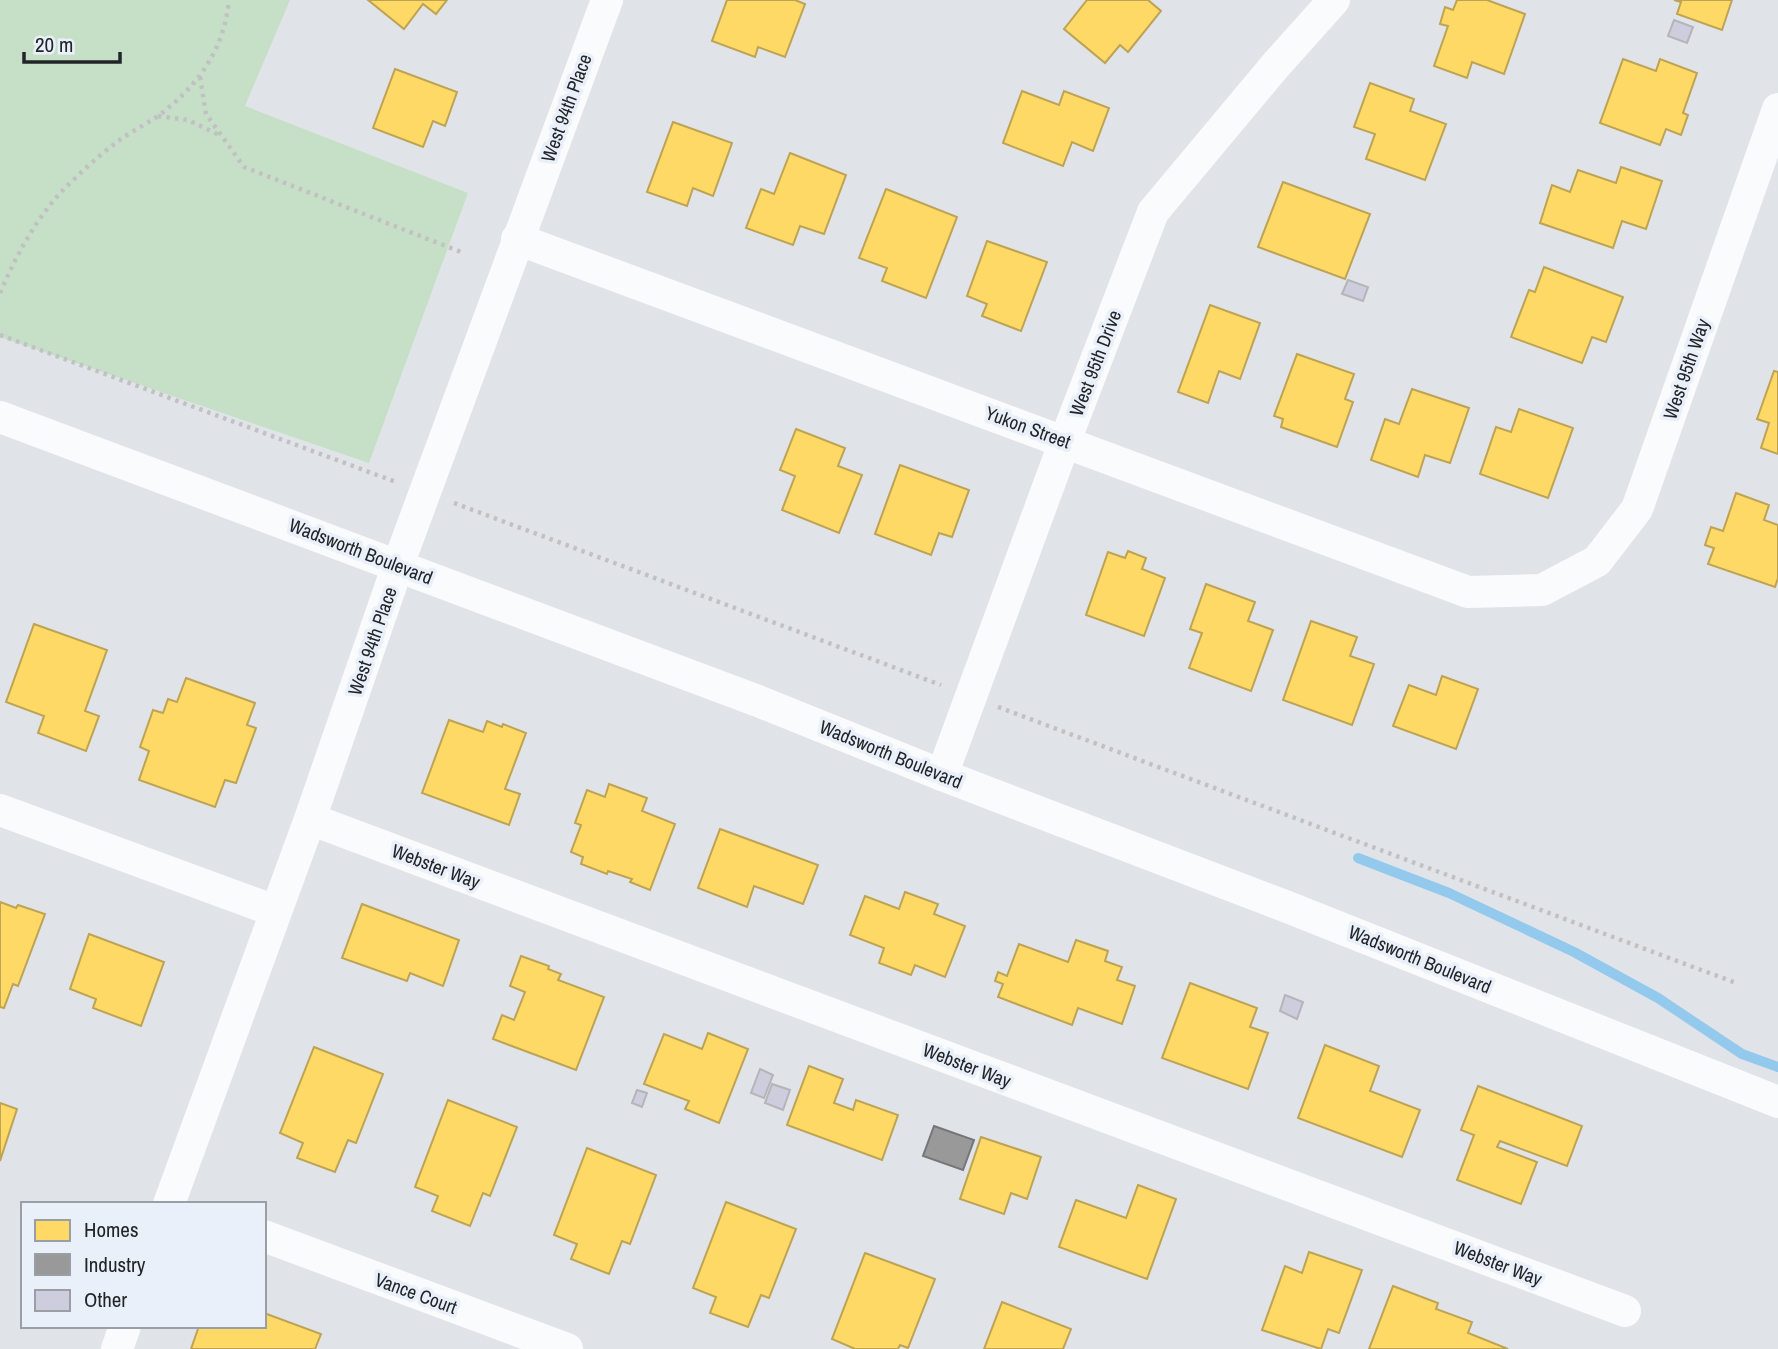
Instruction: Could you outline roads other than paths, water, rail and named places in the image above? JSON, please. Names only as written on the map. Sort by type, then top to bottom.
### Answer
[{"type":"street","name":"West 94th Place","points":[[172,1202],[398,565],[607,0]]},
{"type":"street","name":"West 95th Drive","points":[[942,775],[1153,212],[1334,0]]},
{"type":"street","name":"West 95th Way","points":[[1542,590],[1597,561],[1637,509],[1778,108]]},
{"type":"street","name":"Yukon Street","points":[[517,239],[1468,592],[1542,590]]},
{"type":"street","name":"Wadsworth Boulevard","points":[[0,417],[758,701],[1778,1102]]},
{"type":"street","points":[[0,810],[275,911]]},
{"type":"street","name":"Webster Way","points":[[310,819],[1625,1311]]},
{"type":"street","name":"Vance Court","points":[[266,1237],[568,1349]]},
{"type":"street","points":[[117,1349],[124,1328]]},
{"type":"waterway","points":[[1358,858],[1449,893],[1574,952],[1658,998],[1742,1054],[1778,1067]]}]
